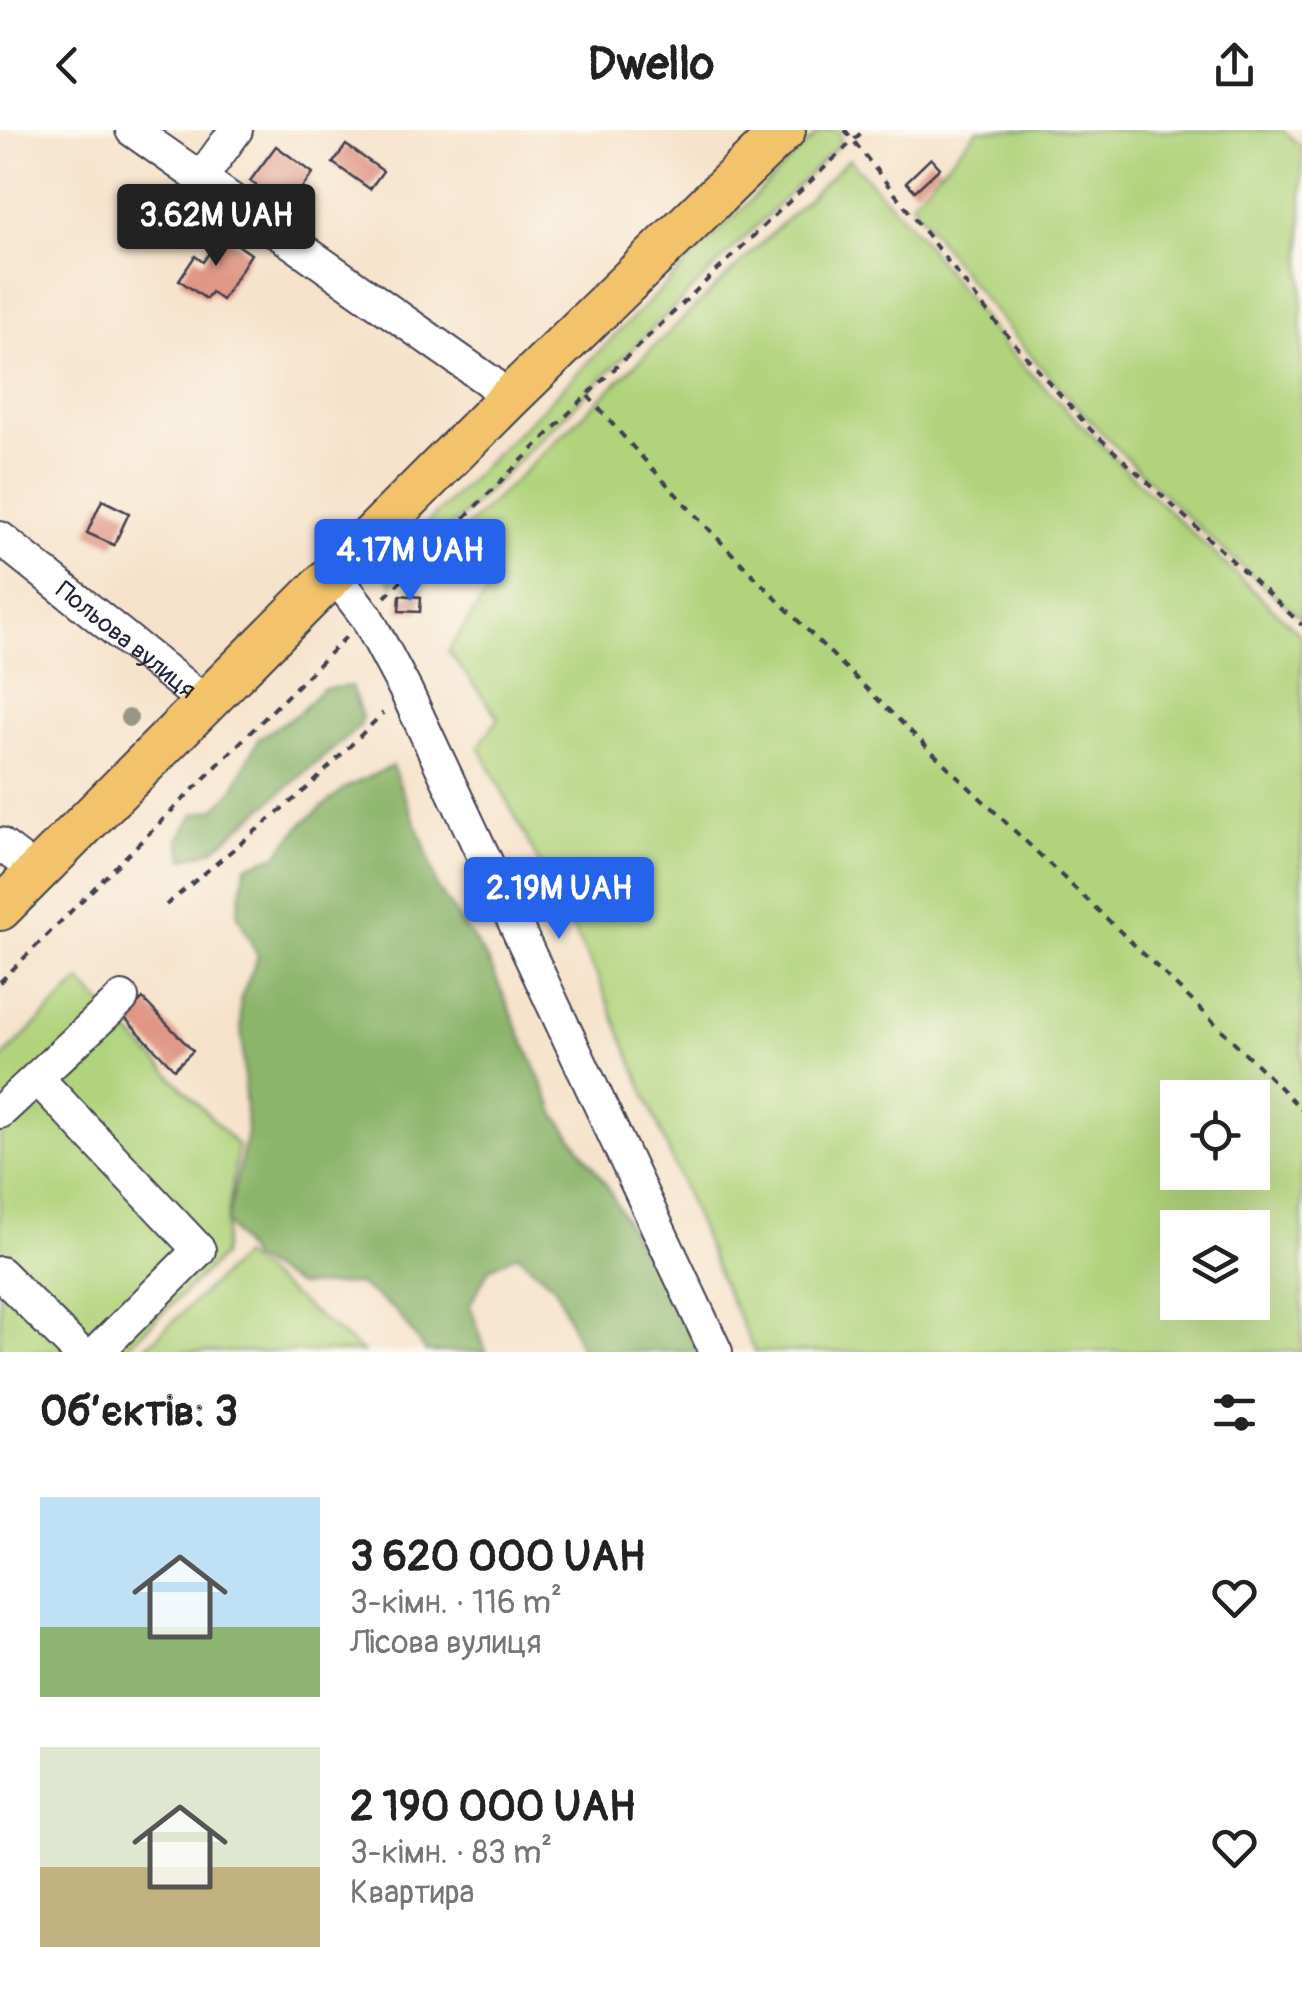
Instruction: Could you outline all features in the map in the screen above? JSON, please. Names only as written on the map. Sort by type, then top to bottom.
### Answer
[{"type":"main road","points":[[0,909],[506,400],[784,130]]},
{"type":"street","points":[[132,130],[489,381],[506,400]]},
{"type":"street","points":[[202,178],[236,130]]},
{"type":"street","name":"Польова вулиця","points":[[0,538],[205,702]]},
{"type":"street","points":[[333,574],[366,616],[406,691],[716,1352]]},
{"type":"street","points":[[0,844],[36,872]]},
{"type":"street","points":[[0,1112],[122,998]]},
{"type":"street","points":[[37,1078],[199,1250],[98,1352]]},
{"type":"street","points":[[0,1273],[79,1352]]},
{"type":"path","points":[[846,130],[851,142],[1091,430],[1302,625]]},
{"type":"path","points":[[0,982],[587,395],[864,130]]},
{"type":"path","points":[[587,395],[799,624],[1191,997],[1302,1110]]},
{"type":"path","points":[[166,905],[310,786],[406,691]]},
{"type":"green space","points":[[821,130],[840,130],[841,143],[392,585],[388,578],[396,558],[421,529]]},
{"type":"green space","points":[[978,130],[1282,130],[1302,147],[1302,619],[1194,524],[1044,371],[911,202]]},
{"type":"green space","points":[[849,159],[919,235],[1003,345],[1137,481],[1302,636],[1302,1352],[755,1352],[720,1278],[599,980],[479,746],[499,718],[448,651],[489,590],[450,543]]},
{"type":"green space","points":[[351,686],[362,717],[359,727],[213,850],[184,859],[179,839],[194,814],[215,809],[233,790],[259,738],[300,712],[322,689]]},
{"type":"green space","points":[[392,766],[437,887],[489,962],[556,1115],[607,1186],[640,1248],[671,1283],[699,1352],[582,1352],[555,1287],[517,1254],[489,1269],[470,1305],[486,1352],[426,1352],[396,1311],[358,1284],[298,1286],[251,1259],[227,1223],[247,1133],[240,1000],[258,957],[237,913],[246,866],[277,855],[302,824],[345,788]]},
{"type":"green space","points":[[80,981],[238,1146],[222,1256],[122,1352],[0,1352],[0,1060]]},
{"type":"green space","points":[[242,1256],[363,1352],[141,1352]]},
{"type":"building","points":[[346,145],[383,171],[370,189],[333,163]]},
{"type":"building","points":[[276,146],[313,173],[287,208],[250,181]]},
{"type":"building","points":[[931,158],[940,168],[915,191],[906,182]]},
{"type":"building","points":[[222,234],[251,254],[222,300],[211,292],[206,299],[179,280],[195,256],[203,262]]},
{"type":"building","points":[[102,500],[129,513],[114,545],[87,533]]},
{"type":"building","points":[[400,595],[421,597],[420,612],[399,611]]},
{"type":"building","points":[[143,999],[193,1051],[174,1069],[124,1017]]}]
